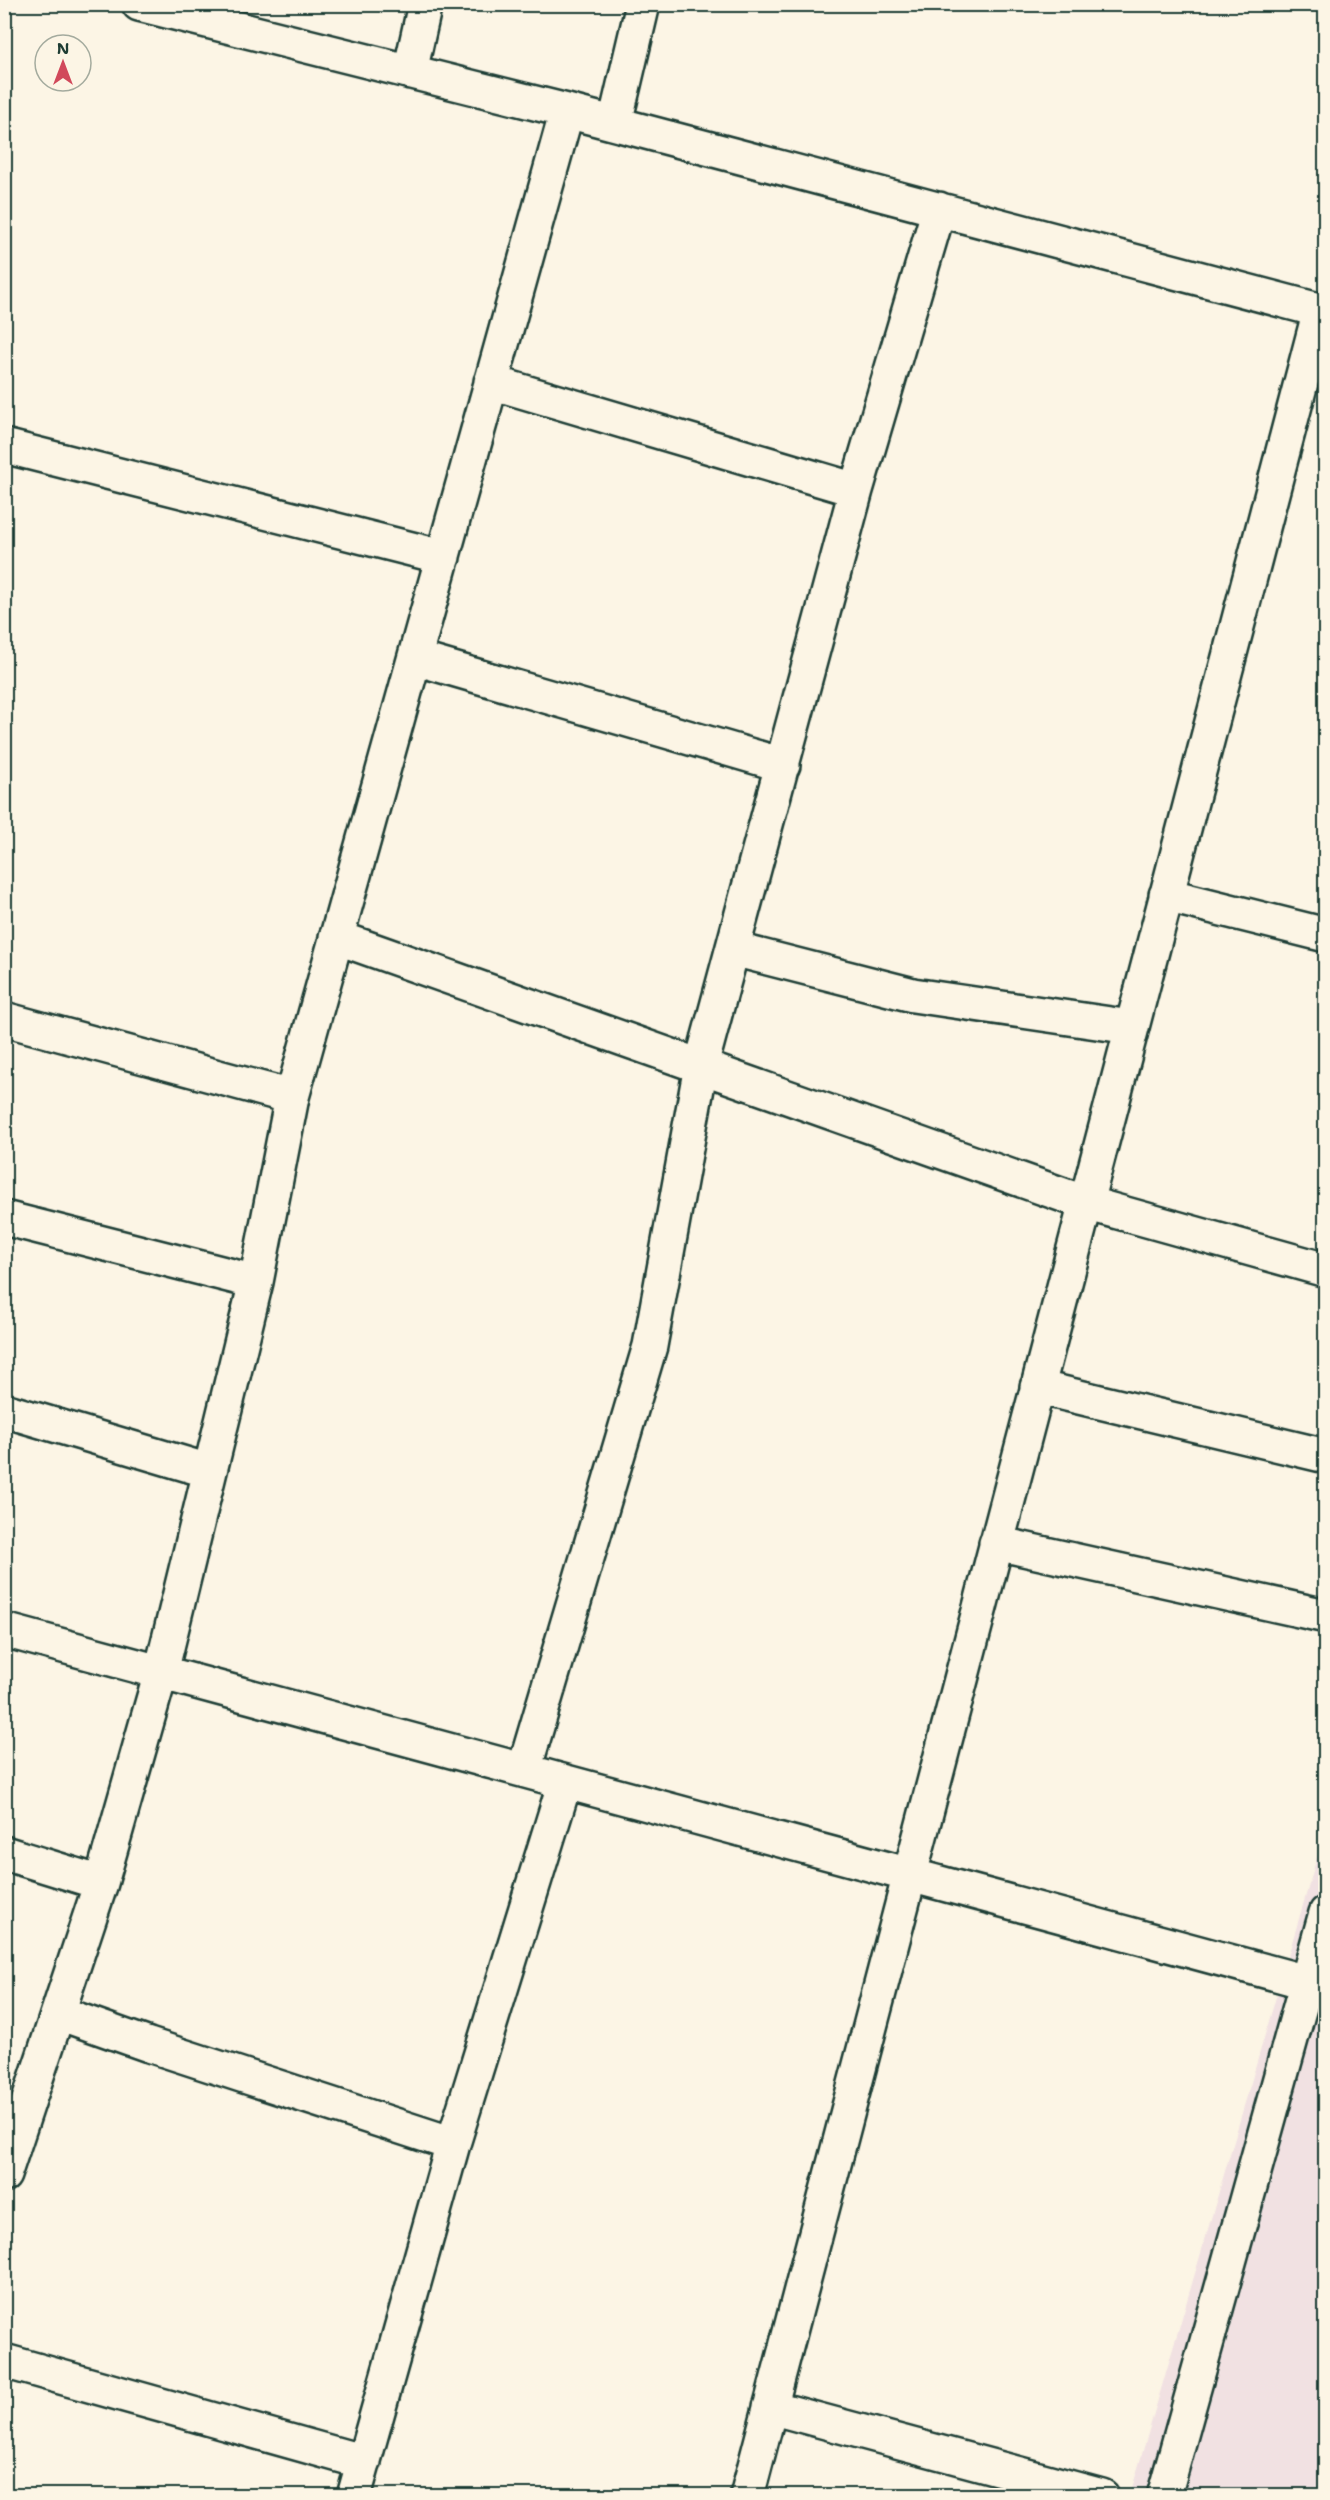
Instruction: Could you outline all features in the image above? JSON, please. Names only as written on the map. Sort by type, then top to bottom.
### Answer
[{"type":"street","points":[[139,4],[615,123],[1323,311],[1166,894],[747,2496]]},
{"type":"street","points":[[410,72],[425,4]]},
{"type":"street","points":[[615,123],[643,4]]},
{"type":"street","points":[[4,2175],[101,1883],[161,1672],[256,1282],[292,1097],[567,111]]},
{"type":"street","points":[[524,1770],[650,1346],[700,1066],[856,490],[939,209]]},
{"type":"street","points":[[492,382],[856,490]]},
{"type":"street","points":[[4,446],[443,556]]},
{"type":"street","points":[[415,658],[783,765]]},
{"type":"street","points":[[1166,894],[1326,935]]},
{"type":"street","points":[[336,937],[1086,1203],[1326,1270]]},
{"type":"street","points":[[733,948],[913,995],[1131,1027]]},
{"type":"street","points":[[4,1019],[292,1097]]},
{"type":"street","points":[[4,1218],[256,1282]]},
{"type":"street","points":[[1037,1387],[1326,1456]]},
{"type":"street","points":[[4,1410],[209,1471]]},
{"type":"street","points":[[996,1543],[1326,1616]]},
{"type":"street","points":[[4,1630],[1306,1982]]},
{"type":"street","points":[[354,2496],[453,2144],[566,1782]]},
{"type":"street","points":[[4,1853],[101,1883]]},
{"type":"street","points":[[1164,2496],[1326,1913]]},
{"type":"street","points":[[58,2013],[453,2144]]},
{"type":"street","points":[[4,2361],[364,2463]]},
{"type":"street","points":[[771,2407],[1102,2496]]},
{"type":"shaded area","points":[[1325,1830],[1325,2495],[1130,2495]]}]
